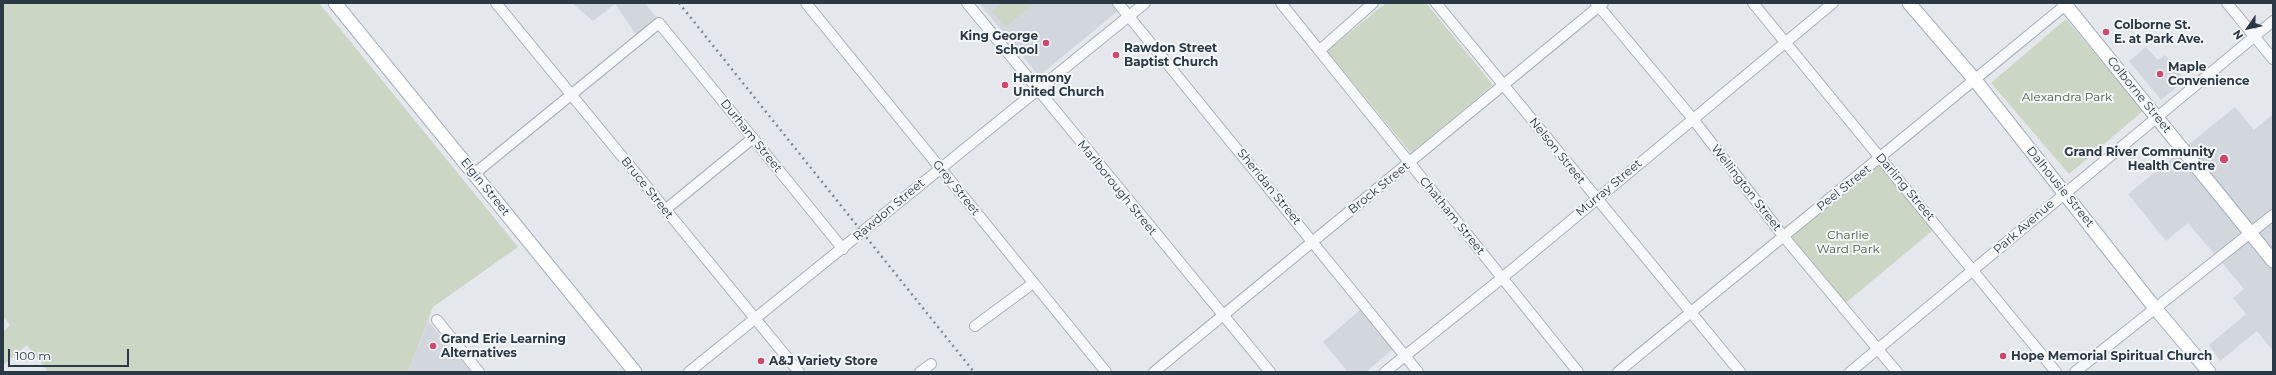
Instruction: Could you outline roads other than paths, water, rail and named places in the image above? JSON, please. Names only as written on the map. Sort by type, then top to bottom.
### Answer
[{"type":"main road","name":"Elgin Street","points":[[335,3],[635,372]]},
{"type":"main road","name":"Dalhousie Street","points":[[1910,3],[2065,192],[2155,308],[2209,372]]},
{"type":"main road","name":"Colborne Street","points":[[2066,4],[2273,261]]},
{"type":"street","name":"Bruce Street","points":[[496,3],[799,372]]},
{"type":"street","name":"Grey Street","points":[[806,3],[1032,284],[1106,372]]},
{"type":"street","name":"Marlborough Street","points":[[967,3],[1222,316],[1270,372]]},
{"type":"street","name":"Sheridan Street","points":[[1118,3],[1418,372]]},
{"type":"street","name":"Rawdon Street","points":[[689,372],[843,249],[940,168],[1145,3]]},
{"type":"street","name":"Chatham Street","points":[[1281,3],[1578,372]]},
{"type":"street","points":[[1320,50],[1374,3]]},
{"type":"street","name":"Nelson Street","points":[[1436,3],[1740,372]]},
{"type":"street","name":"Darling Street","points":[[1753,3],[1784,43],[2056,372]]},
{"type":"street","name":"Murray Street","points":[[1385,372],[1502,278],[1832,3]]},
{"type":"street","points":[[2227,3],[2273,59]]},
{"type":"street","name":"Brock Street","points":[[1154,372],[1313,241],[1410,164],[1599,4]]},
{"type":"street","name":"Wellington Street","points":[[1599,4],[1693,119],[1784,237],[1897,372]]},
{"type":"street","name":"Peel Street","points":[[1618,372],[2066,4]]},
{"type":"street","name":"Park Avenue","points":[[1850,372],[1973,271],[2156,116],[2273,21]]},
{"type":"street","name":"Durham Street","points":[[571,95],[659,23],[843,249]]},
{"type":"street","points":[[474,174],[571,95]]},
{"type":"street","points":[[666,210],[753,138]]},
{"type":"street","points":[[2075,372],[2251,234],[2273,215]]},
{"type":"street","points":[[975,326],[1032,284]]},
{"type":"street","points":[[437,320],[479,372]]},
{"type":"street","points":[[920,372],[931,364]]},
{"type":"railway","points":[[679,3],[974,372]]},
{"type":"place","name":"Colborne St. E. at Park Ave.","points":[[2106,32]]},
{"type":"place","name":"King George School","points":[[1046,43]]},
{"type":"place","name":"Rawdon Street Baptist Church","points":[[1116,55]]},
{"type":"place","name":"Maple Convenience","points":[[2160,74]]},
{"type":"place","name":"Harmony United Church","points":[[1005,85]]},
{"type":"place","name":"Grand River Community Health Centre","points":[[2224,159]]},
{"type":"place","name":"Grand Erie Learning Alternatives","points":[[433,346]]},
{"type":"place","name":"Hope Memorial Spiritual Church","points":[[2003,356]]},
{"type":"place","name":"A&J Variety Store","points":[[761,361]]},
{"type":"park label","name":"Alexandra Park","points":[[2067,97]]},
{"type":"park label","name":"Charlie Ward Park","points":[[1848,242]]}]
